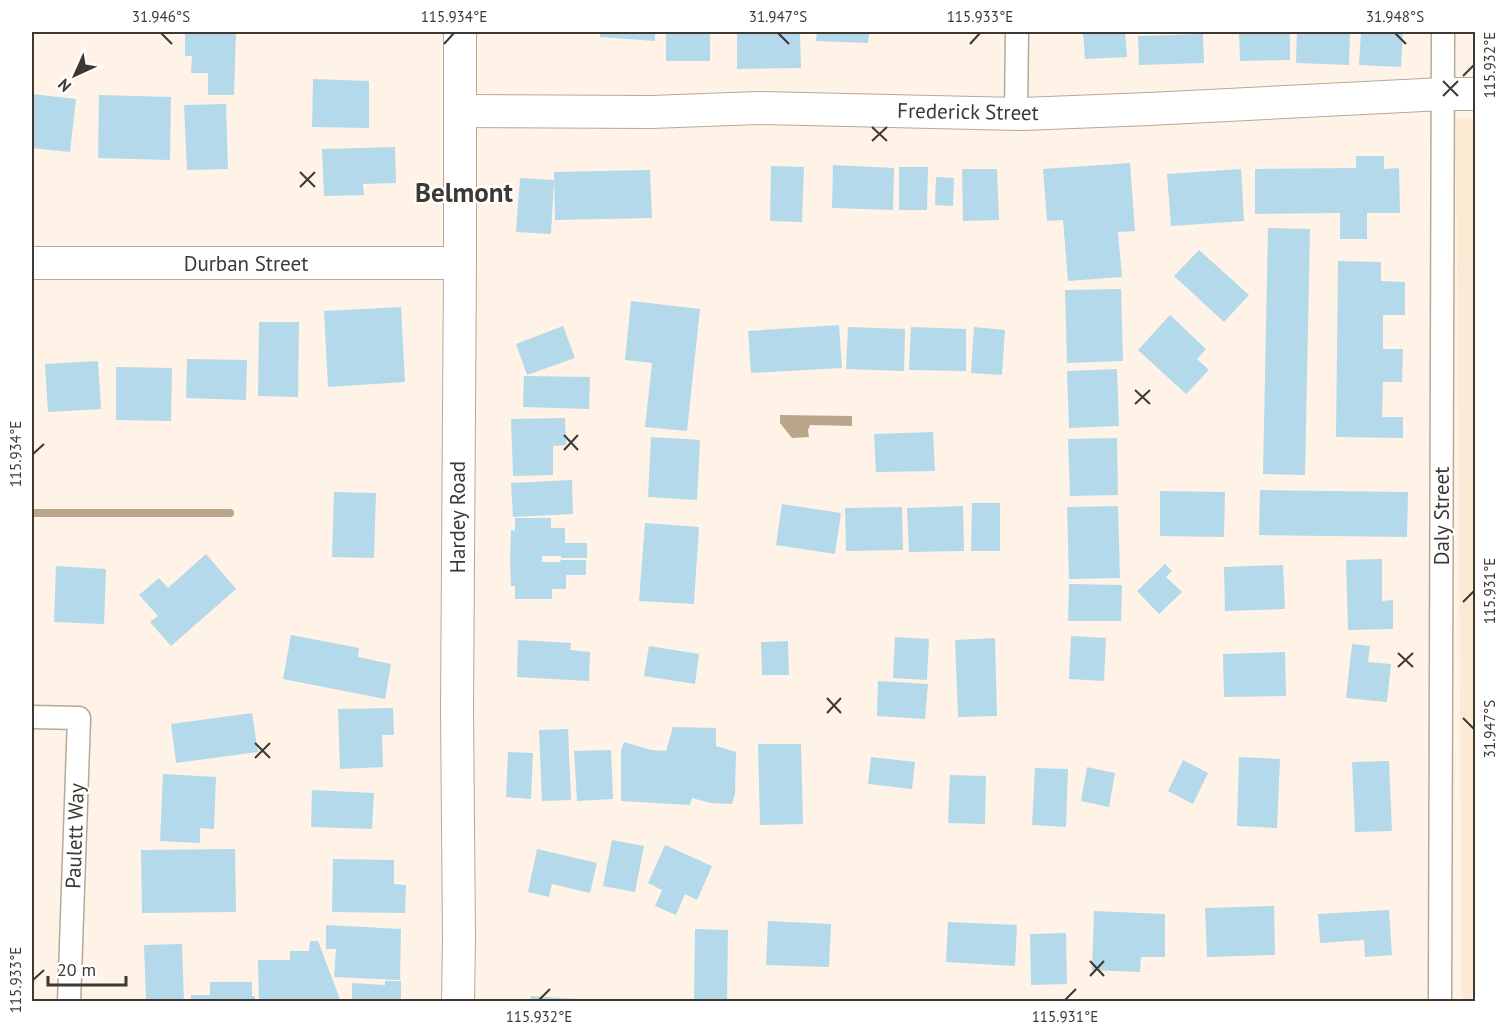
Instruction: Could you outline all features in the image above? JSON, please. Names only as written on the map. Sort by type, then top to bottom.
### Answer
[{"type":"street","name":"Hardey Road","points":[[458,1002],[460,32]]},
{"type":"street","points":[[1016,113],[1017,32]]},
{"type":"street","name":"Daly Street","points":[[1440,1002],[1443,32]]},
{"type":"street","name":"Frederick Street","points":[[460,111],[651,112],[758,108],[1016,113],[1476,94]]},
{"type":"street","name":"Durban Street","points":[[32,263],[460,263]]},
{"type":"street","name":"Paulett Way","points":[[32,717],[79,718],[69,1002]]},
{"type":"shaded area","points":[[1456,118],[1476,118],[1475,1002],[1462,1001]]},
{"type":"shaded area","points":[[780,415],[852,416],[852,426],[810,425],[809,437],[792,438],[780,423]]},
{"type":"building","points":[[185,32],[236,32],[234,95],[208,95],[208,73],[191,73],[192,56],[185,56]]},
{"type":"building","points":[[600,32],[655,32],[655,41],[600,37]]},
{"type":"building","points":[[666,32],[710,32],[710,61],[666,61]]},
{"type":"building","points":[[737,32],[800,32],[801,68],[737,69]]},
{"type":"building","points":[[817,32],[869,32],[868,43],[816,41]]},
{"type":"building","points":[[1083,32],[1125,32],[1127,57],[1085,59]]},
{"type":"building","points":[[1239,32],[1290,32],[1290,60],[1240,61]]},
{"type":"building","points":[[1297,32],[1350,32],[1349,65],[1296,63]]},
{"type":"building","points":[[1361,32],[1403,32],[1401,67],[1359,65]]},
{"type":"building","points":[[1203,34],[1204,63],[1139,65],[1138,36]]},
{"type":"building","points":[[313,79],[369,81],[369,128],[312,127]]},
{"type":"building","points":[[32,94],[76,99],[70,152],[32,148]]},
{"type":"building","points":[[99,95],[171,97],[170,160],[98,158]]},
{"type":"building","points":[[226,104],[228,169],[187,170],[184,105]]},
{"type":"building","points":[[395,147],[396,183],[363,184],[364,195],[324,196],[322,149]]},
{"type":"building","points":[[1356,156],[1384,156],[1384,169],[1399,168],[1400,213],[1367,213],[1367,239],[1340,239],[1340,213],[1255,214],[1255,169],[1356,168]]},
{"type":"building","points":[[1130,163],[1135,231],[1118,232],[1122,277],[1068,281],[1063,220],[1047,221],[1043,169]]},
{"type":"building","points":[[833,165],[894,168],[893,210],[832,208]]},
{"type":"building","points":[[771,166],[804,167],[802,222],[770,221]]},
{"type":"building","points":[[899,167],[928,167],[927,210],[899,210]]},
{"type":"building","points":[[962,169],[997,169],[999,220],[963,221]]},
{"type":"building","points":[[1241,169],[1244,221],[1171,226],[1167,174]]},
{"type":"building","points":[[650,170],[652,218],[555,220],[554,172]]},
{"type":"building","points":[[936,177],[954,178],[953,206],[935,205]]},
{"type":"building","points":[[520,178],[554,180],[551,234],[516,232]]},
{"type":"building","points":[[1268,228],[1310,229],[1305,475],[1263,474]]},
{"type":"building","points":[[1199,250],[1249,295],[1224,322],[1174,276]]},
{"type":"building","points":[[1338,261],[1381,262],[1381,281],[1405,282],[1405,315],[1383,315],[1383,349],[1403,349],[1402,382],[1383,382],[1382,417],[1403,417],[1403,438],[1336,437]]},
{"type":"building","points":[[1121,289],[1123,361],[1067,363],[1065,290]]},
{"type":"building","points":[[631,301],[700,309],[687,431],[645,427],[652,363],[625,360]]},
{"type":"building","points":[[401,307],[405,382],[328,387],[324,311]]},
{"type":"building","points":[[1170,315],[1206,349],[1197,359],[1209,370],[1186,394],[1138,350]]},
{"type":"building","points":[[259,322],[299,322],[298,397],[258,396]]},
{"type":"building","points":[[839,325],[842,368],[751,373],[748,331]]},
{"type":"building","points":[[563,326],[575,358],[527,375],[516,344]]},
{"type":"building","points":[[848,327],[905,329],[904,371],[846,369]]},
{"type":"building","points":[[911,327],[966,329],[966,371],[909,370]]},
{"type":"building","points":[[974,327],[1005,330],[1002,375],[971,373]]},
{"type":"building","points":[[187,359],[247,360],[246,400],[186,398]]},
{"type":"building","points":[[98,361],[101,409],[48,412],[45,364]]},
{"type":"building","points":[[116,367],[172,368],[171,421],[116,420]]},
{"type":"building","points":[[1117,369],[1119,426],[1069,428],[1067,371]]},
{"type":"building","points":[[524,376],[590,377],[589,409],[523,407]]},
{"type":"building","points":[[565,418],[566,445],[553,446],[553,475],[513,476],[511,419]]},
{"type":"building","points":[[933,432],[935,471],[876,472],[874,434]]},
{"type":"building","points":[[651,437],[700,440],[697,500],[648,497]]},
{"type":"building","points":[[1117,438],[1118,495],[1070,496],[1068,439]]},
{"type":"building","points":[[572,480],[573,514],[513,517],[511,483]]},
{"type":"building","points":[[1260,490],[1408,492],[1407,537],[1259,535]]},
{"type":"building","points":[[1160,491],[1225,492],[1224,537],[1160,536]]},
{"type":"building","points":[[334,492],[376,493],[374,558],[332,557]]},
{"type":"building","points":[[972,503],[1000,503],[1000,551],[971,551]]},
{"type":"building","points":[[782,504],[841,513],[835,554],[776,545]]},
{"type":"building","points":[[963,506],[964,551],[909,552],[907,508]]},
{"type":"building","points":[[1118,506],[1120,578],[1069,579],[1067,507]]},
{"type":"building","points":[[902,507],[903,550],[846,551],[845,508]]},
{"type":"building","points":[[515,518],[551,518],[551,528],[565,528],[565,543],[587,543],[587,558],[542,556],[542,562],[586,560],[586,575],[566,575],[566,589],[552,589],[552,599],[515,599],[515,586],[511,586],[510,560],[511,530],[515,531]]},
{"type":"building","points":[[645,523],[699,527],[694,604],[639,601]]},
{"type":"building","points":[[206,554],[236,589],[171,646],[150,622],[158,616],[139,595],[159,578],[168,588]]},
{"type":"building","points":[[1382,559],[1382,601],[1393,600],[1393,629],[1348,630],[1346,560]]},
{"type":"building","points":[[1165,564],[1172,571],[1166,577],[1182,592],[1159,614],[1137,591]]},
{"type":"building","points":[[1283,565],[1285,609],[1225,611],[1224,567]]},
{"type":"building","points":[[56,566],[106,569],[104,624],[54,622]]},
{"type":"building","points":[[1069,584],[1122,585],[1121,621],[1068,621]]},
{"type":"building","points":[[291,635],[359,648],[358,657],[391,664],[385,699],[283,679]]},
{"type":"building","points":[[1071,636],[1106,638],[1104,681],[1069,679]]},
{"type":"building","points":[[895,637],[929,639],[927,680],[893,678]]},
{"type":"building","points":[[995,638],[997,716],[958,717],[955,640]]},
{"type":"building","points":[[518,640],[571,643],[570,650],[590,652],[589,681],[517,677]]},
{"type":"building","points":[[788,641],[789,675],[762,675],[761,642]]},
{"type":"building","points":[[1352,644],[1370,646],[1368,662],[1391,664],[1387,702],[1346,698]]},
{"type":"building","points":[[649,646],[699,654],[695,684],[644,676]]},
{"type":"building","points":[[1285,652],[1286,696],[1224,697],[1223,654]]},
{"type":"building","points":[[878,681],[928,684],[925,719],[877,716]]},
{"type":"building","points":[[393,708],[394,735],[382,735],[383,767],[340,769],[338,709]]},
{"type":"building","points":[[252,713],[258,752],[176,763],[171,724]]},
{"type":"building","points":[[673,727],[716,728],[716,746],[736,752],[735,794],[732,804],[710,803],[692,798],[690,805],[621,801],[621,750],[624,742],[651,750],[666,751]]},
{"type":"building","points":[[568,729],[571,800],[542,801],[539,730]]},
{"type":"building","points":[[758,744],[801,744],[803,824],[760,825]]},
{"type":"building","points":[[611,750],[613,799],[577,801],[574,751]]},
{"type":"building","points":[[508,752],[533,753],[531,799],[506,797]]},
{"type":"building","points":[[871,757],[915,762],[912,789],[868,784]]},
{"type":"building","points":[[1239,757],[1280,759],[1277,828],[1237,826]]},
{"type":"building","points":[[1183,760],[1208,773],[1193,804],[1168,791]]},
{"type":"building","points":[[1389,761],[1392,831],[1355,832],[1352,762]]},
{"type":"building","points":[[1087,767],[1115,773],[1109,807],[1081,801]]},
{"type":"building","points":[[1035,768],[1068,769],[1066,827],[1032,825]]},
{"type":"building","points":[[163,774],[216,777],[214,829],[200,828],[200,843],[160,841]]},
{"type":"building","points":[[950,775],[986,776],[985,824],[948,823]]},
{"type":"building","points":[[312,790],[374,793],[372,829],[311,827]]},
{"type":"building","points":[[612,840],[644,846],[635,892],[603,886]]},
{"type":"building","points":[[665,845],[712,866],[697,900],[685,894],[676,915],[655,906],[662,890],[648,883]]},
{"type":"building","points":[[235,849],[236,912],[142,913],[141,850]]},
{"type":"building","points":[[537,849],[597,863],[590,893],[552,884],[549,897],[528,892]]},
{"type":"building","points":[[333,859],[394,860],[394,884],[406,885],[405,913],[332,912]]},
{"type":"building","points":[[1274,906],[1275,955],[1207,957],[1205,908]]},
{"type":"building","points":[[1389,910],[1392,955],[1365,957],[1364,940],[1320,943],[1318,914]]},
{"type":"building","points":[[1094,911],[1165,914],[1165,957],[1141,957],[1140,972],[1092,970]]},
{"type":"building","points":[[768,921],[831,924],[829,967],[766,965]]},
{"type":"building","points":[[948,922],[1017,925],[1015,966],[946,962]]},
{"type":"building","points":[[326,925],[401,929],[400,980],[334,977],[336,949],[326,949]]},
{"type":"building","points":[[695,929],[728,930],[727,1002],[694,1002]]},
{"type":"building","points":[[1066,933],[1067,984],[1031,985],[1030,934]]},
{"type":"building","points":[[310,941],[318,941],[341,1002],[259,1002],[258,960],[290,960],[290,951],[309,951]]},
{"type":"building","points":[[182,944],[184,1002],[146,1002],[144,945]]},
{"type":"building","points":[[385,981],[401,981],[401,1002],[352,1002],[352,983],[385,985]]},
{"type":"building","points":[[210,982],[252,982],[252,996],[255,996],[255,1002],[191,1002],[191,995],[210,995]]},
{"type":"building","points":[[531,996],[593,1000],[593,1002],[530,1002]]},
{"type":"waterway","points":[[32,513],[230,513]]},
{"type":"district","name":"Belmont","points":[[464,193]]}]
